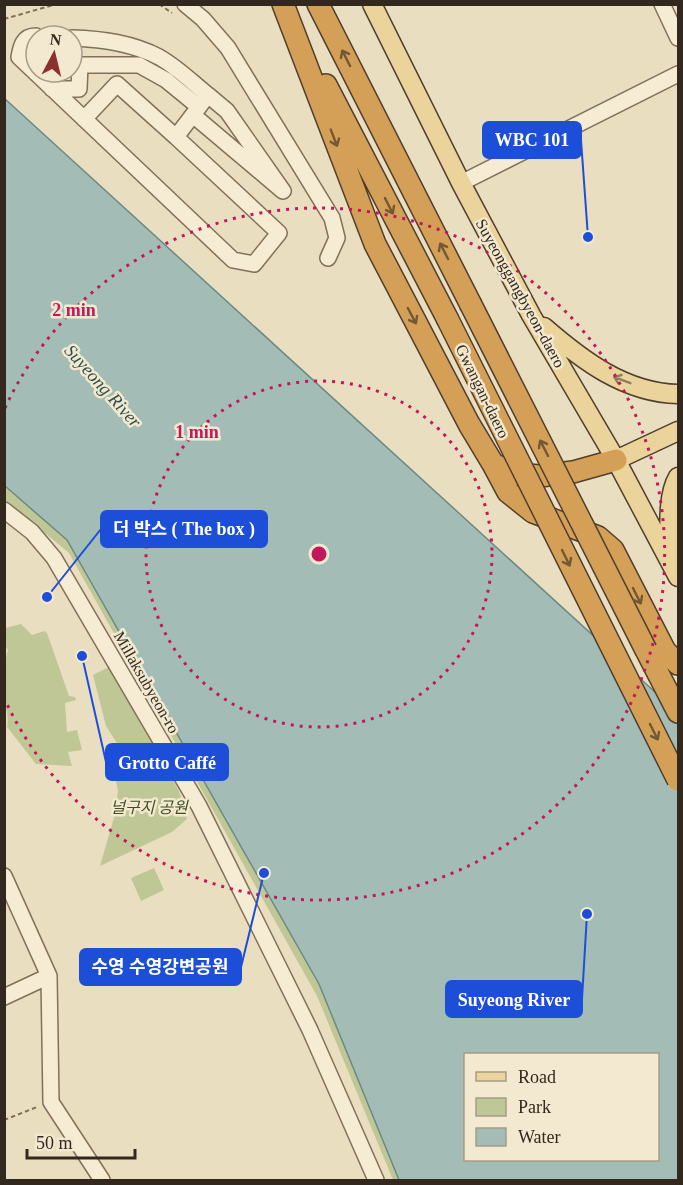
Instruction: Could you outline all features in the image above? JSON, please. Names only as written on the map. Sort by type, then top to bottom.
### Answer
[{"type":"highway","name":"Gwangan-daero","points":[[284,4],[447,318],[678,780]]},
{"type":"highway","points":[[284,4],[375,244],[469,424],[508,492],[532,512],[598,537],[613,550],[665,651],[678,664]]},
{"type":"highway","name":"Gwangan-daero","points":[[318,4],[678,712]]},
{"type":"highway","points":[[493,464],[515,474],[540,476],[573,472],[616,460]]},
{"type":"highway","points":[[646,651],[678,685]]},
{"type":"main road","name":"Suyeonggangbyeon-daero","points":[[373,7],[461,183],[531,315],[616,460],[674,569]]},
{"type":"main road","points":[[531,315],[577,356],[617,380],[665,394],[678,394]]},
{"type":"main road","points":[[616,460],[678,431]]},
{"type":"main road","points":[[674,569],[670,514],[678,477]]},
{"type":"street","points":[[185,4],[203,19],[228,48],[332,218],[337,238],[328,258]]},
{"type":"street","points":[[662,4],[678,38]]},
{"type":"street","points":[[52,89],[79,89],[80,65],[139,65],[166,80],[200,106],[227,111],[283,191],[200,106],[161,58],[130,45],[103,39],[84,38]]},
{"type":"street","points":[[24,40],[19,57],[24,62]]},
{"type":"street","points":[[461,183],[678,74]]},
{"type":"street","points":[[47,84],[233,260],[254,264],[279,233],[117,84],[84,119]]},
{"type":"street","points":[[176,137],[200,106]]},
{"type":"street","name":"Millaksubyeon-ro","points":[[4,510],[32,532],[54,558],[199,806],[310,1030],[376,1180]]},
{"type":"street","points":[[4,876],[49,976],[51,1102],[102,1180]]},
{"type":"street","points":[[4,997],[49,976]]},
{"type":"path","points":[[4,19],[57,4]]},
{"type":"path","points":[[4,1120],[51,1102]]},
{"type":"green space","points":[[4,462],[81,528],[423,1180],[393,1180],[317,996],[69,553],[5,500]]},
{"type":"green space","points":[[21,624],[32,635],[44,631],[47,633],[69,696],[75,697],[76,700],[65,703],[67,732],[77,730],[82,750],[68,752],[72,766],[36,764],[7,727],[4,667],[8,650],[5,646],[5,628]]},
{"type":"green space","name":"널구지 공원","points":[[109,667],[179,791],[187,819],[172,832],[100,866],[115,814],[118,791],[112,762],[123,753],[106,726],[93,675]]},
{"type":"green space","points":[[154,868],[164,890],[141,901],[131,878]]},
{"type":"water","points":[[4,98],[678,713],[678,1180],[399,1180],[319,984],[67,540],[5,486]]},
{"type":"place","name":"WBC 101","points":[[588,237]]},
{"type":"place","name":"더 박스 ( The box )","points":[[47,597]]},
{"type":"place","name":"Grotto Caffé","points":[[82,656]]},
{"type":"place","name":"수영 수영강변공원","points":[[264,873]]},
{"type":"place","name":"Suyeong River","points":[[587,914]]}]
